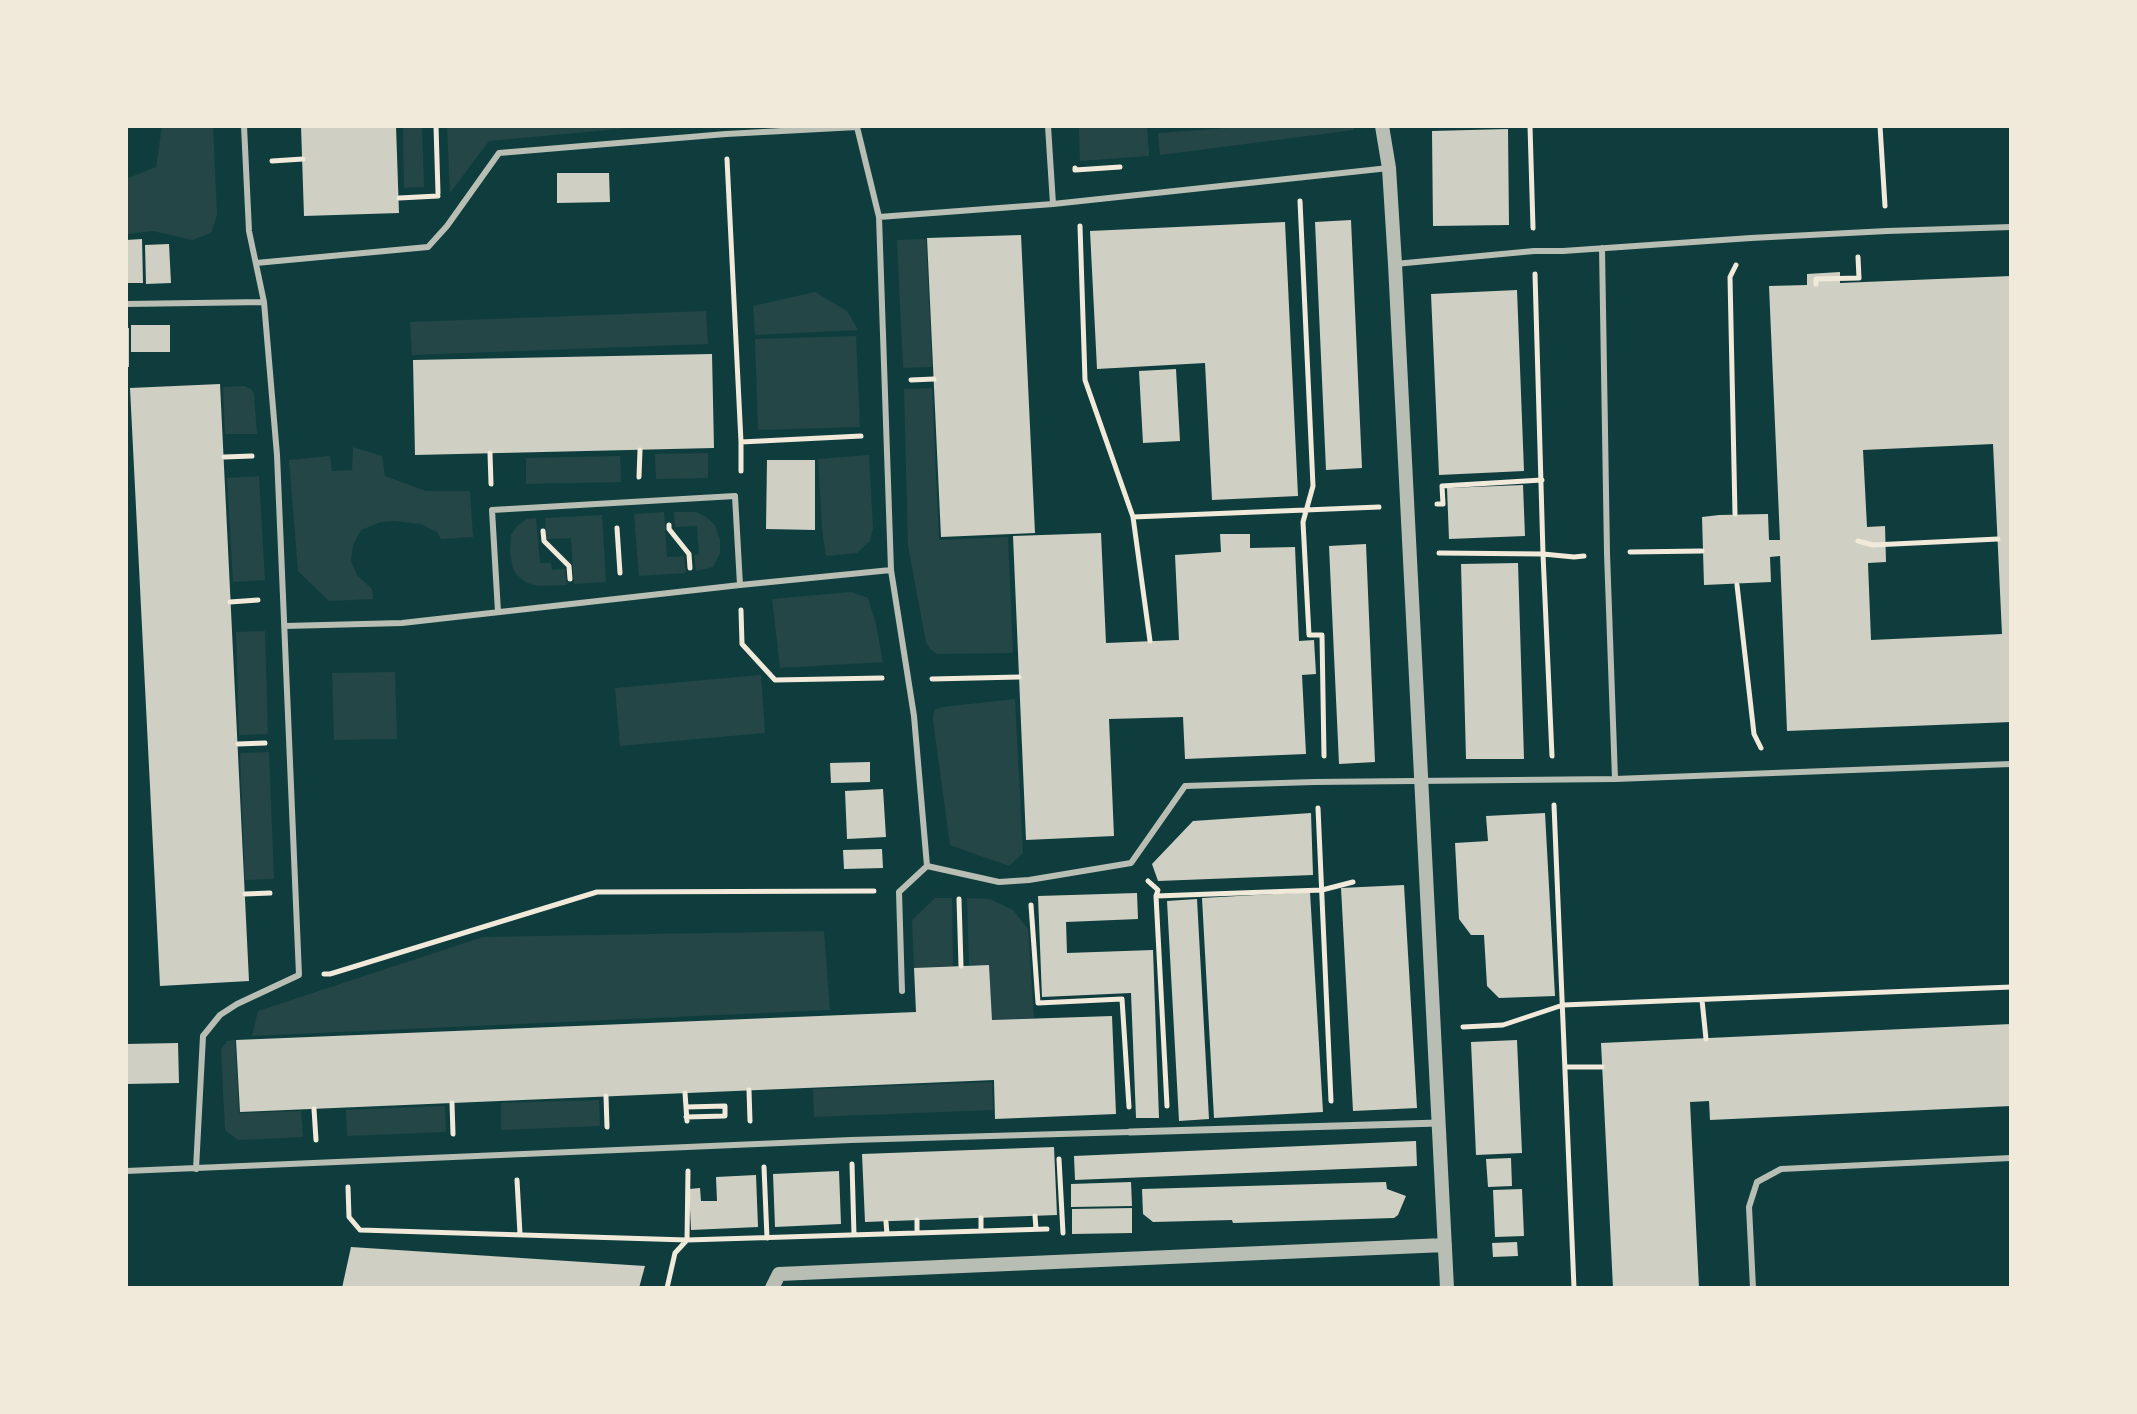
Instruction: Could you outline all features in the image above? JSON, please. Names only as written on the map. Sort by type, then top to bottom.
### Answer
[{"type":"street","points":[[1382,126],[1389,168],[1395,264],[1447,1288]]},
{"type":"street","points":[[1130,1132],[1439,1123]]},
{"type":"street","points":[[772,1288],[779,1274],[1445,1245]]},
{"type":"lane","points":[[196,1169],[203,1036],[220,1015],[237,1004],[299,975],[277,455],[264,302],[249,231],[244,126]]},
{"type":"lane","points":[[755,126],[763,133]]},
{"type":"lane","points":[[1048,126],[1053,204]]},
{"type":"lane","points":[[256,263],[428,247],[447,226],[499,153],[857,127],[879,217],[891,570],[914,716],[927,866]]},
{"type":"lane","points":[[879,217],[1053,204],[1389,168]]},
{"type":"lane","points":[[1395,264],[1534,251],[1858,232],[2011,227]]},
{"type":"lane","points":[[1602,248],[1607,553],[1615,779]]},
{"type":"lane","points":[[126,304],[264,302]]},
{"type":"lane","points":[[498,612],[492,510],[735,496],[740,585]]},
{"type":"lane","points":[[285,626],[402,623],[891,570]]},
{"type":"lane","points":[[927,866],[999,882],[1131,863],[1185,786],[1615,779],[2011,764]]},
{"type":"lane","points":[[902,991],[899,892],[927,866]]},
{"type":"lane","points":[[126,1171],[763,1143],[1130,1132]]},
{"type":"lane","points":[[1753,1288],[1749,1207],[1757,1182],[1781,1169],[2011,1158]]},
{"type":"path","points":[[436,126],[438,213],[447,226]]},
{"type":"path","points":[[1530,126],[1543,554],[1574,1288]]},
{"type":"path","points":[[1880,126],[1887,231]]},
{"type":"path","points":[[727,145],[741,482]]},
{"type":"path","points":[[1075,155],[1075,170],[1123,167]]},
{"type":"path","points":[[1299,179],[1313,486],[1303,522],[1309,638],[1322,635],[1324,757],[1314,782],[1319,813],[1332,1126]]},
{"type":"path","points":[[399,198],[438,196]]},
{"type":"path","points":[[1077,201],[1085,380],[1133,517],[1150,641]]},
{"type":"path","points":[[1816,284],[1816,279],[1859,278],[1858,232]]},
{"type":"path","points":[[1735,514],[1730,277],[1751,238]]},
{"type":"path","points":[[741,442],[871,435]]},
{"type":"path","points":[[224,457],[262,456]]},
{"type":"path","points":[[1432,504],[1443,504],[1442,486],[1542,480]]},
{"type":"path","points":[[1133,517],[1384,507]]},
{"type":"path","points":[[541,518],[544,541],[569,566],[570,584]]},
{"type":"path","points":[[668,520],[669,529],[689,554],[690,571]]},
{"type":"path","points":[[617,527],[621,579]]},
{"type":"path","points":[[1858,549],[1867,545],[1998,539]]},
{"type":"path","points":[[1858,541],[1867,545]]},
{"type":"path","points":[[1410,553],[1574,557],[1607,553],[1702,551]]},
{"type":"path","points":[[1737,585],[1754,734],[1775,773]]},
{"type":"path","points":[[741,599],[742,644],[775,680],[1019,677]]},
{"type":"path","points":[[230,602],[268,600]]},
{"type":"path","points":[[238,744],[273,743]]},
{"type":"path","points":[[1131,863],[1158,890],[1168,1131]]},
{"type":"path","points":[[958,874],[961,966]]},
{"type":"path","points":[[1029,880],[1038,1003],[1122,999],[1129,1113],[1117,1132]]},
{"type":"path","points":[[1156,896],[1322,890],[1353,882]]},
{"type":"path","points":[[245,894],[281,892]]},
{"type":"path","points":[[299,975],[330,974],[597,892],[899,892]]},
{"type":"path","points":[[1434,1029],[1503,1025],[1563,1005],[2011,987]]},
{"type":"path","points":[[1702,1000],[1706,1039]]},
{"type":"path","points":[[1566,1067],[1602,1067]]},
{"type":"path","points":[[685,1093],[686,1117],[725,1116],[725,1106],[686,1107]]},
{"type":"path","points":[[1058,1134],[1061,1205]]},
{"type":"path","points":[[851,1140],[854,1235]]},
{"type":"path","points":[[763,1143],[767,1238]]},
{"type":"path","points":[[667,1288],[675,1253],[687,1240],[688,1147]]},
{"type":"path","points":[[516,1155],[520,1234]]},
{"type":"path","points":[[348,1162],[349,1217],[360,1230],[687,1240],[1063,1229]]},
{"type":"path","points":[[1035,1216],[1036,1229]]},
{"type":"path","points":[[981,1218],[981,1231]]},
{"type":"path","points":[[917,1220],[917,1233]]},
{"type":"path","points":[[886,1222],[887,1234]]},
{"type":"shaded area","points":[[162,126],[213,126],[217,215],[211,233],[192,240],[153,231],[126,234],[126,179],[156,167]]},
{"type":"shaded area","points":[[403,126],[422,126],[424,187],[404,188]]},
{"type":"shaded area","points":[[447,126],[650,126],[489,141],[450,193]]},
{"type":"shaded area","points":[[1079,126],[1147,126],[1149,156],[1080,161]]},
{"type":"shaded area","points":[[1257,126],[1354,126],[1354,130],[1160,155],[1158,133]]},
{"type":"shaded area","points":[[926,239],[932,367],[903,368],[897,240]]},
{"type":"shaded area","points":[[815,292],[847,311],[858,330],[755,335],[753,306]]},
{"type":"shaded area","points":[[706,311],[708,344],[412,355],[410,322]]},
{"type":"shaded area","points":[[856,336],[860,427],[758,430],[755,339]]},
{"type":"shaded area","points":[[244,386],[254,394],[257,434],[225,434],[223,387]]},
{"type":"shaded area","points":[[932,388],[939,540],[1008,537],[1013,653],[937,654],[926,642],[908,546],[904,389]]},
{"type":"shaded area","points":[[353,447],[382,456],[385,476],[426,491],[470,491],[473,537],[441,539],[437,532],[421,524],[395,521],[381,522],[361,530],[353,545],[351,561],[357,575],[372,589],[373,599],[329,601],[298,571],[289,460],[330,456],[332,471],[352,470]]},
{"type":"shaded area","points":[[708,453],[708,478],[656,479],[655,454]]},
{"type":"shaded area","points":[[869,455],[873,528],[870,541],[857,553],[826,556],[818,459]]},
{"type":"shaded area","points":[[620,456],[621,482],[526,484],[526,458]]},
{"type":"shaded area","points":[[259,476],[265,580],[233,582],[227,478]]},
{"type":"shaded area","points":[[664,512],[667,557],[684,556],[686,573],[639,576],[634,514]]},
{"type":"shaded area","points":[[674,512],[696,512],[715,525],[720,553],[713,567],[696,571],[694,555],[699,554],[697,526],[675,527]]},
{"type":"shaded area","points":[[602,515],[606,582],[574,584],[571,538],[546,539],[545,518]]},
{"type":"shaded area","points":[[536,518],[540,563],[551,563],[552,570],[565,569],[567,585],[527,583],[513,569],[511,535],[527,519]]},
{"type":"shaded area","points":[[851,592],[868,598],[883,662],[780,668],[772,599]]},
{"type":"shaded area","points":[[265,631],[268,734],[239,735],[236,632]]},
{"type":"shaded area","points":[[395,672],[397,739],[334,740],[332,673]]},
{"type":"shaded area","points":[[761,675],[765,733],[620,746],[615,688]]},
{"type":"shaded area","points":[[1015,699],[1023,853],[1009,866],[950,845],[933,720],[934,710],[943,707]]},
{"type":"shaded area","points":[[269,752],[274,879],[245,880],[240,753]]},
{"type":"shaded area","points":[[935,898],[952,898],[953,966],[914,968],[912,920]]},
{"type":"shaded area","points":[[967,898],[990,899],[1013,910],[1028,929],[1034,1018],[992,1020],[989,965],[969,965]]},
{"type":"shaded area","points":[[824,931],[830,1010],[252,1036],[258,1011],[483,937]]},
{"type":"shaded area","points":[[235,1040],[239,1113],[301,1111],[303,1137],[238,1140],[225,1130],[221,1049],[227,1041]]},
{"type":"shaded area","points":[[992,1082],[993,1110],[814,1117],[813,1089]]},
{"type":"shaded area","points":[[599,1100],[600,1126],[501,1130],[501,1103]]},
{"type":"shaded area","points":[[445,1106],[446,1132],[347,1136],[346,1110]]},
{"type":"building","points":[[301,126],[396,126],[399,213],[304,216]]},
{"type":"building","points":[[1508,129],[1509,225],[1433,226],[1432,131]]},
{"type":"building","points":[[557,173],[609,173],[610,202],[557,203]]},
{"type":"building","points":[[1351,220],[1362,468],[1326,470],[1315,222]]},
{"type":"building","points":[[1285,222],[1298,496],[1212,500],[1205,363],[1097,369],[1090,231]]},
{"type":"building","points":[[1021,235],[1035,533],[941,537],[927,238]]},
{"type":"building","points":[[142,239],[143,283],[126,283],[126,240]]},
{"type":"building","points":[[169,244],[171,283],[146,284],[145,245]]},
{"type":"building","points":[[1840,272],[1840,283],[2011,276],[2011,722],[1787,731],[1780,556],[1770,557],[1771,582],[1704,585],[1702,517],[1768,514],[1769,540],[1780,540],[1769,286],[1807,285],[1807,274]],"holes":[[[1993,444],[2002,634],[1871,640],[1868,563],[1886,562],[1885,526],[1867,527],[1863,450]]]},
{"type":"building","points":[[1517,290],[1524,471],[1439,475],[1431,294]]},
{"type":"building","points":[[131,325],[170,325],[170,352],[131,352]]},
{"type":"building","points":[[126,328],[129,328],[129,367],[126,367]]},
{"type":"building","points":[[712,354],[714,448],[415,455],[413,360]]},
{"type":"building","points":[[1176,369],[1180,441],[1143,443],[1139,371]]},
{"type":"building","points":[[220,384],[249,981],[160,986],[130,388]]},
{"type":"building","points":[[767,460],[815,460],[815,530],[766,529]]},
{"type":"building","points":[[1523,485],[1525,536],[1449,539],[1447,488]]},
{"type":"building","points":[[1101,533],[1106,643],[1179,640],[1175,555],[1221,552],[1220,534],[1250,534],[1250,548],[1295,547],[1299,641],[1314,640],[1316,674],[1302,675],[1306,754],[1185,759],[1183,717],[1109,719],[1114,836],[1026,840],[1013,536]]},
{"type":"building","points":[[1366,544],[1375,762],[1339,764],[1329,546]]},
{"type":"building","points":[[1518,563],[1524,759],[1466,759],[1461,564]]},
{"type":"building","points":[[870,762],[870,782],[831,783],[830,763]]},
{"type":"building","points":[[883,789],[886,837],[847,839],[845,791]]},
{"type":"building","points":[[1311,813],[1313,875],[1158,881],[1152,864],[1193,821]]},
{"type":"building","points":[[1545,813],[1555,996],[1499,998],[1487,986],[1484,935],[1471,935],[1459,919],[1455,843],[1488,841],[1486,816]]},
{"type":"building","points":[[882,849],[883,868],[844,869],[843,850]]},
{"type":"building","points":[[1404,885],[1417,1108],[1353,1111],[1341,888]]},
{"type":"building","points":[[1310,892],[1323,1112],[1214,1118],[1202,898]]},
{"type":"building","points":[[1137,893],[1138,919],[1066,922],[1067,953],[1153,950],[1159,1118],[1136,1118],[1131,993],[1042,997],[1038,896]]},
{"type":"building","points":[[1197,899],[1209,1119],[1179,1121],[1167,901]]},
{"type":"building","points":[[989,965],[992,1020],[1112,1016],[1116,1114],[995,1119],[994,1080],[240,1112],[236,1040],[916,1012],[914,968]]},
{"type":"building","points":[[2011,1024],[2011,1106],[1710,1120],[1709,1101],[1690,1102],[1699,1288],[1613,1288],[1601,1043]]},
{"type":"building","points":[[1517,1040],[1522,1153],[1476,1155],[1471,1042]]},
{"type":"building","points":[[178,1043],[179,1083],[126,1084],[126,1044]]},
{"type":"building","points":[[1416,1141],[1417,1166],[1075,1180],[1074,1156]]},
{"type":"building","points":[[1054,1147],[1057,1215],[865,1222],[862,1154]]},
{"type":"building","points":[[1511,1158],[1512,1186],[1488,1187],[1486,1159]]},
{"type":"building","points":[[839,1171],[841,1224],[775,1227],[773,1174]]},
{"type":"building","points":[[756,1175],[758,1227],[691,1230],[689,1189],[700,1188],[701,1201],[717,1201],[716,1177]]},
{"type":"building","points":[[1131,1182],[1132,1206],[1071,1207],[1071,1184]]},
{"type":"building","points":[[1386,1182],[1387,1189],[1406,1196],[1394,1218],[1153,1222],[1143,1214],[1142,1189]]},
{"type":"building","points":[[1522,1189],[1524,1236],[1495,1237],[1493,1190]]},
{"type":"building","points":[[1132,1208],[1132,1233],[1072,1234],[1072,1209]]},
{"type":"building","points":[[1517,1242],[1518,1256],[1493,1257],[1492,1243]]},
{"type":"building","points":[[351,1247],[645,1266],[639,1288],[342,1288]]}]
